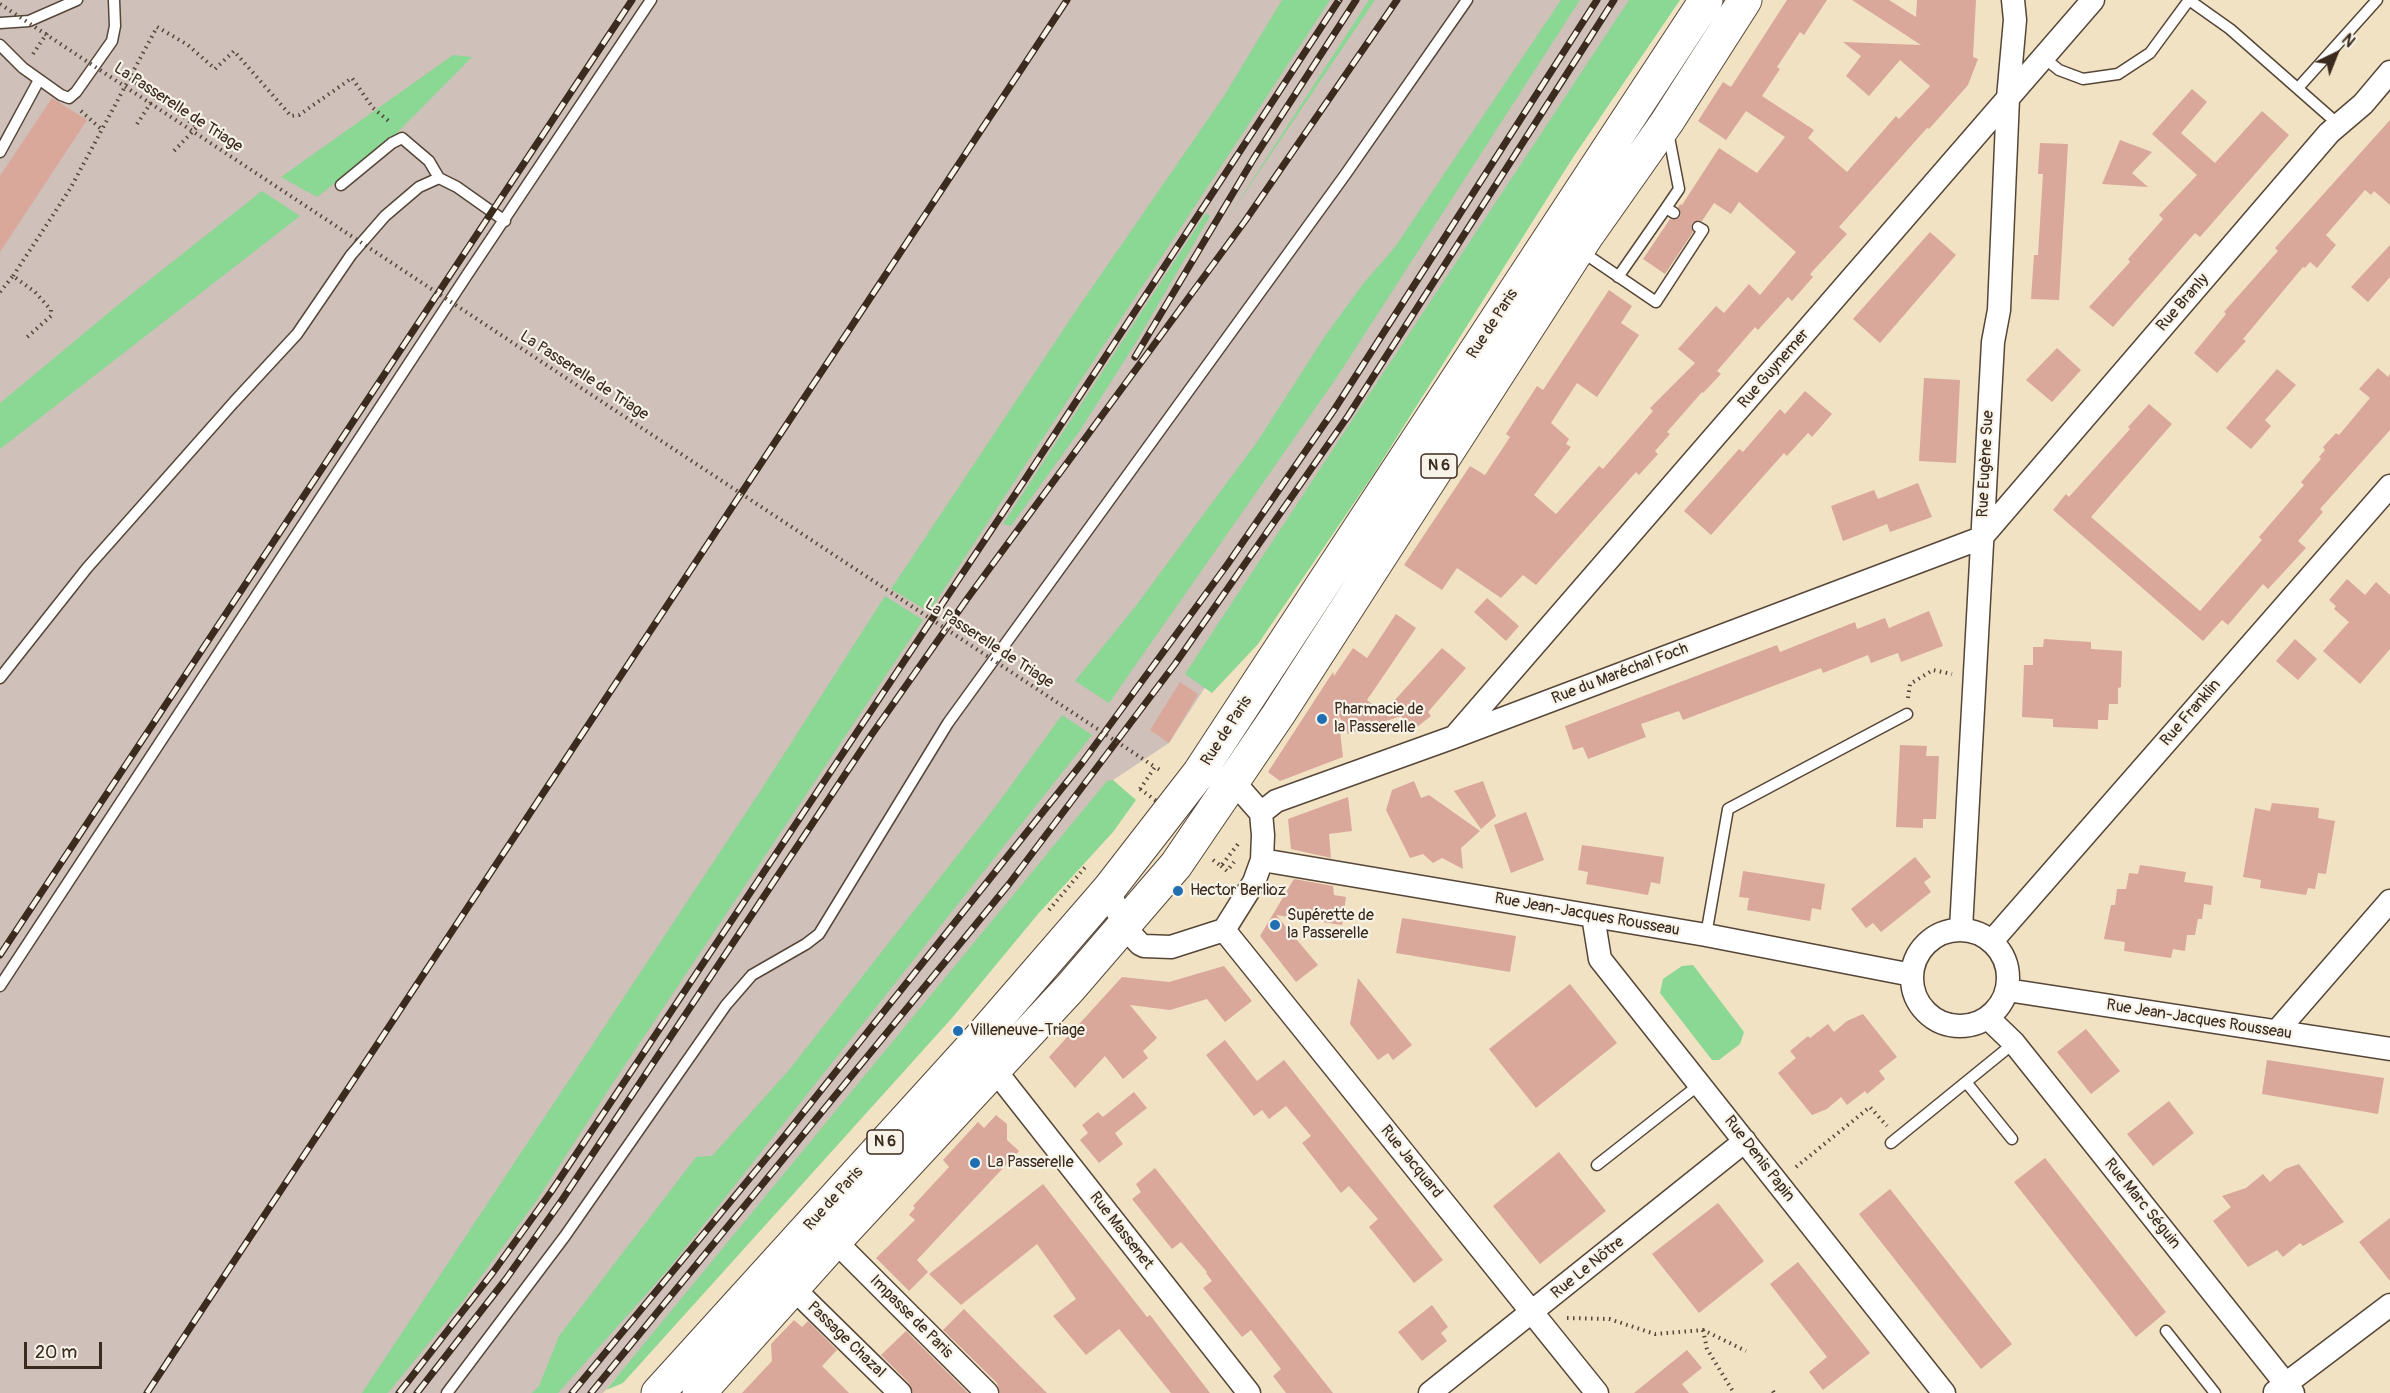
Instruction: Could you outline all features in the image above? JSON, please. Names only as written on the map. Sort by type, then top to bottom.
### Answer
[{"type":"main road","name":"Rue de Paris","points":[[658,1393],[980,1038],[1109,889],[1199,773],[1706,0]]},
{"type":"main road","name":"Rue de Paris","points":[[699,1393],[835,1241],[1079,977],[1176,865],[1278,715],[1579,249],[1667,122],[1745,0]]},
{"type":"street","name":"Rue Eugène Sue","points":[[1961,928],[1993,342],[1999,310],[2008,98],[2015,20],[2013,0]]},
{"type":"street","name":"Rue Guynemer","points":[[1454,737],[2093,0]]},
{"type":"street","name":"Rue Branly","points":[[1981,538],[2329,133],[2363,104],[2390,72]]},
{"type":"street","name":"Rue Franklin","points":[[1992,941],[2390,486]]},
{"type":"street","name":"Rue du Maréchal Foch","points":[[1261,813],[1276,801],[1454,737],[1981,538]]},
{"type":"street","points":[[1109,889],[1123,926],[1140,944],[1171,947],[1224,930],[1254,882],[1262,860],[1261,813],[1233,781],[1199,773]]},
{"type":"street","name":"Rue Jean-Jacques Rousseau","points":[[1262,860],[1706,935],[1912,975]]},
{"type":"street","points":[[2277,1031],[2390,901]]},
{"type":"street","name":"Rue Denis Papin","points":[[1593,916],[1600,959],[1944,1393]]},
{"type":"street","points":[[1961,928],[1978,932],[1992,941],[2007,963],[2009,977],[2003,1001],[1988,1018],[1974,1024],[1959,1026],[1943,1023],[1930,1016],[1920,1005],[1913,991],[1914,961],[1922,948],[1932,937],[1961,928]]},
{"type":"street","name":"Rue Jacquard","points":[[1224,930],[1597,1393]]},
{"type":"street","name":"Rue Jean-Jacques Rousseau","points":[[2007,990],[2390,1049]]},
{"type":"street","name":"Rue Marc Séguin","points":[[1988,1018],[2014,1043],[2284,1390]]},
{"type":"street","name":"Rue Massenet","points":[[994,1069],[1249,1393]]},
{"type":"street","name":"Rue Le Nôtre","points":[[1430,1393],[1538,1319],[1745,1141]]},
{"type":"street","name":"Impasse de Paris","points":[[835,1241],[987,1393]]},
{"type":"street","name":"Passage Chazal","points":[[793,1288],[900,1393]]},
{"type":"street","points":[[2284,1390],[2390,1305]]},
{"type":"lane","points":[[0,23],[29,21],[77,0]]},
{"type":"lane","points":[[0,45],[16,63],[39,80],[64,97],[72,97],[112,40],[115,26],[114,0]]},
{"type":"lane","points":[[0,986],[651,0]]},
{"type":"lane","points":[[447,1393],[565,1236],[726,1005],[752,975],[819,934],[948,723],[1345,175],[1467,0]]},
{"type":"lane","points":[[2043,57],[2059,70],[2083,79],[2118,74],[2150,53],[2189,0],[2230,29],[2338,124]]},
{"type":"lane","points":[[2298,88],[2377,0]]},
{"type":"lane","points":[[0,152],[39,80]]},
{"type":"lane","points":[[1618,277],[1645,247],[1670,210],[1679,189],[1667,122]]},
{"type":"lane","points":[[341,185],[392,143],[402,138],[429,161],[439,178],[457,187],[505,220]]},
{"type":"lane","points":[[0,678],[87,568],[226,410],[301,329],[351,255],[373,227],[419,187],[439,178]]},
{"type":"lane","points":[[1579,249],[1656,302],[1691,243],[1703,230],[1698,227]]},
{"type":"lane","points":[[1706,935],[1728,809],[1907,714]]},
{"type":"lane","points":[[1894,1140],[2014,1043]]},
{"type":"lane","points":[[1966,1082],[2012,1139]]},
{"type":"lane","points":[[1597,1165],[1700,1084]]},
{"type":"lane","points":[[2166,1331],[2215,1393]]},
{"type":"path","name":"La Passerelle de Triage","points":[[0,4],[1161,772]]},
{"type":"path","points":[[0,292],[70,189],[157,27],[188,45],[215,69],[234,51],[291,116],[299,115],[352,78],[373,108],[392,124],[402,138]]},
{"type":"path","points":[[24,49],[33,55],[49,30]]},
{"type":"path","points":[[130,79],[156,95],[197,127],[172,152]]},
{"type":"path","points":[[137,124],[156,95]]},
{"type":"path","points":[[13,276],[35,292],[51,310],[51,316],[25,339]]},
{"type":"path","points":[[1907,714],[1910,684],[1933,670],[1974,678]]},
{"type":"path","points":[[1155,768],[1140,789],[1159,803]]},
{"type":"path","points":[[1143,803],[1156,788]]},
{"type":"path","points":[[1225,861],[1231,853]]},
{"type":"path","points":[[1046,913],[1091,861]]},
{"type":"path","points":[[1221,866],[1227,871],[1234,862]]},
{"type":"path","points":[[1778,1182],[1869,1107],[1894,1140]]},
{"type":"path","points":[[1538,1319],[1610,1318],[1655,1334],[1703,1330],[1746,1351]]},
{"type":"path","points":[[1703,1330],[1707,1349],[1734,1393]]},
{"type":"shaded area","points":[[0,0],[1651,0],[1169,743],[1113,780],[767,1204],[603,1393],[0,1393]]},
{"type":"green space","points":[[1282,0],[1330,0],[929,612],[891,589],[1073,315],[1224,96]]},
{"type":"green space","points":[[1369,0],[1375,0],[1227,219]]},
{"type":"green space","points":[[1561,0],[1580,0],[1337,377],[1109,703],[1075,681],[1135,607],[1257,442],[1325,336],[1363,284],[1395,247]]},
{"type":"green space","points":[[1629,0],[1680,0],[1572,159],[1373,475],[1258,644],[1212,693],[1185,674]]},
{"type":"green space","points":[[453,55],[472,57],[388,142],[317,197],[281,177]]},
{"type":"green space","points":[[262,191],[300,216],[0,449],[0,403],[124,300]]},
{"type":"green space","points":[[1206,213],[1210,216],[1135,344],[1081,429],[1011,526],[1003,524]]},
{"type":"green space","points":[[885,596],[923,620],[537,1200],[463,1301],[388,1393],[362,1393],[761,790]]},
{"type":"green space","points":[[1062,715],[1092,735],[666,1272],[558,1393],[532,1393],[539,1386],[559,1336],[696,1157],[712,1156],[789,1070],[996,806]]},
{"type":"green space","points":[[1113,780],[1136,800],[1113,832],[1038,914],[952,1018],[623,1383],[606,1390],[1107,781]]},
{"type":"green space","points":[[1693,965],[1744,1032],[1740,1044],[1719,1060],[1712,1060],[1660,993],[1663,979],[1682,966]]},
{"type":"building","points":[[1787,0],[1827,0],[1804,35],[1800,32],[1777,67],[1780,69],[1762,96],[1814,130],[1808,138],[1847,172],[1896,116],[1899,119],[1930,86],[1900,60],[1869,96],[1846,76],[1861,56],[1843,42],[1921,45],[1852,0],[1889,0],[1916,17],[1917,0],[1976,0],[1973,57],[1978,59],[1968,85],[1839,227],[1847,234],[1810,274],[1813,277],[1792,301],[1788,297],[1758,330],[1755,327],[1717,371],[1721,374],[1667,432],[1670,434],[1655,451],[1658,454],[1639,475],[1636,472],[1536,585],[1523,575],[1501,598],[1457,568],[1442,590],[1404,565],[1470,466],[1485,475],[1510,437],[1506,434],[1537,386],[1543,390],[1609,290],[1632,306],[1621,323],[1639,335],[1597,397],[1577,383],[1551,423],[1569,439],[1566,444],[1571,447],[1534,495],[1556,514],[1599,466],[1603,469],[1653,411],[1650,408],[1695,363],[1678,349],[1716,306],[1724,313],[1749,284],[1760,295],[1796,252],[1739,202],[1731,214],[1714,203],[1702,221],[1692,223],[1693,232],[1665,274],[1643,259],[1670,219],[1680,217],[1678,207],[1682,205],[1719,148],[1757,173],[1785,137],[1746,111],[1726,140],[1698,121],[1723,82],[1731,87]]},
{"type":"building","points":[[2192,89],[2207,102],[2181,133],[2215,163],[2262,111],[2289,135],[2200,237],[2195,233],[2113,327],[2089,307],[2130,262],[2128,259],[2163,219],[2159,215],[2197,175],[2152,134]]},
{"type":"building","points":[[52,98],[87,120],[0,252],[0,176]]},
{"type":"building","points":[[2390,120],[2390,205],[2374,191],[2371,195],[2365,190],[2326,235],[2336,245],[2317,268],[2310,262],[2305,268],[2303,267],[2243,339],[2246,341],[2217,373],[2194,353],[2226,314],[2224,312],[2278,251],[2275,248]]},
{"type":"building","points":[[2120,140],[2152,152],[2132,173],[2148,187],[2102,184]]},
{"type":"building","points":[[2040,143],[2068,144],[2059,300],[2031,299],[2034,255],[2038,255],[2043,174],[2038,174]]},
{"type":"building","points":[[1930,232],[1956,255],[1880,343],[1853,319]]},
{"type":"building","points":[[2390,245],[2390,277],[2368,302],[2351,287]]},
{"type":"building","points":[[2057,348],[2081,370],[2052,402],[2026,380]]},
{"type":"building","points":[[2378,368],[2388,377],[2390,374],[2390,430],[2320,509],[2323,512],[2298,541],[2306,548],[2268,589],[2263,584],[2228,625],[2222,620],[2203,641],[2053,510],[2066,494],[2069,497],[2130,429],[2128,427],[2149,404],[2172,424],[2091,517],[2200,611],[2262,540],[2259,537],[2304,485],[2301,482],[2321,459],[2319,457],[2325,450],[2323,447],[2336,433],[2339,435],[2370,398],[2359,389]]},
{"type":"building","points":[[2277,369],[2296,385],[2265,420],[2271,426],[2251,449],[2226,428]]},
{"type":"building","points":[[1924,378],[1960,380],[1956,463],[1919,461]]},
{"type":"building","points":[[1805,391],[1832,414],[1812,437],[1808,433],[1787,456],[1784,453],[1711,535],[1684,511],[1739,449],[1743,452],[1780,409],[1785,414]]},
{"type":"building","points":[[1918,483],[1932,517],[1890,532],[1887,524],[1843,541],[1831,506],[1874,490],[1878,499]]},
{"type":"building","points":[[2347,579],[2365,595],[2376,582],[2390,595],[2390,649],[2360,684],[2323,651],[2349,622],[2334,609],[2336,606],[2329,600]]},
{"type":"building","points":[[1487,598],[1519,626],[1506,641],[1474,612]]},
{"type":"building","points":[[1929,611],[1943,646],[1901,662],[1898,653],[1871,663],[1868,655],[1823,673],[1821,668],[1683,720],[1679,711],[1641,724],[1646,737],[1588,759],[1583,747],[1573,750],[1565,726],[1777,645],[1780,652],[1855,622],[1857,629],[1885,618],[1889,628]]},
{"type":"building","points":[[1396,614],[1416,628],[1367,700],[1383,713],[1442,648],[1466,668],[1428,712],[1431,716],[1412,731],[1401,716],[1348,734],[1338,714],[1343,757],[1280,781],[1268,772],[1333,672],[1334,676],[1353,648],[1367,658]]},
{"type":"building","points":[[2044,639],[2091,642],[2091,649],[2122,651],[2118,704],[2109,704],[2108,720],[2098,720],[2098,729],[2053,727],[2053,719],[2022,717],[2024,665],[2033,665],[2033,647],[2043,647]]},
{"type":"building","points":[[2295,639],[2317,659],[2298,680],[2276,661]]},
{"type":"building","points":[[1180,682],[1198,694],[1169,743],[1150,730]]},
{"type":"building","points":[[1900,745],[1927,746],[1926,756],[1939,756],[1936,819],[1923,819],[1923,828],[1896,827]]},
{"type":"building","points":[[1414,781],[1421,798],[1429,795],[1480,831],[1461,848],[1463,869],[1442,858],[1433,863],[1423,854],[1410,858],[1386,810],[1392,790]]},
{"type":"building","points":[[1483,781],[1496,816],[1481,829],[1454,791]]},
{"type":"building","points":[[1348,797],[1352,831],[1329,834],[1331,858],[1291,849],[1288,819]]},
{"type":"building","points":[[2272,803],[2319,808],[2318,818],[2335,821],[2326,874],[2318,873],[2315,889],[2308,888],[2306,895],[2260,888],[2261,880],[2243,877],[2255,808],[2270,811]]},
{"type":"building","points":[[1526,812],[1544,860],[1511,873],[1494,825]]},
{"type":"building","points":[[1582,845],[1664,857],[1660,884],[1651,882],[1648,895],[1586,884],[1588,872],[1578,870]]},
{"type":"building","points":[[1915,857],[1931,877],[1924,882],[1931,892],[1881,932],[1873,923],[1866,928],[1851,909]]},
{"type":"building","points":[[2140,865],[2186,872],[2184,882],[2213,886],[2211,905],[2204,904],[2202,919],[2198,919],[2195,935],[2187,935],[2185,951],[2173,949],[2171,958],[2124,951],[2125,942],[2104,939],[2111,905],[2115,905],[2117,889],[2126,889],[2129,873],[2138,874]]},
{"type":"building","points":[[1743,871],[1825,884],[1821,910],[1812,908],[1810,921],[1747,910],[1749,898],[1739,897]]},
{"type":"building","points":[[1294,879],[1333,886],[1334,895],[1346,897],[1342,925],[1276,915],[1318,965],[1296,982],[1260,936]]},
{"type":"building","points":[[1402,918],[1516,936],[1510,972],[1396,953]]},
{"type":"building","points":[[1224,966],[1252,1001],[1225,1022],[1207,999],[1170,1010],[1130,1005],[1157,1038],[1143,1051],[1148,1058],[1123,1079],[1105,1056],[1075,1088],[1049,1057],[1122,977],[1169,982]]},
{"type":"building","points":[[1358,978],[1412,1045],[1393,1060],[1388,1053],[1378,1060],[1350,1024]]},
{"type":"building","points":[[1570,984],[1617,1043],[1536,1108],[1489,1049]]},
{"type":"building","points":[[1863,1014],[1897,1057],[1879,1071],[1885,1079],[1867,1094],[1865,1091],[1847,1105],[1841,1097],[1827,1109],[1812,1115],[1778,1073],[1796,1058],[1790,1051],[1808,1036],[1810,1038],[1828,1024],[1834,1032],[1847,1021]]},
{"type":"building","points":[[2086,1029],[2120,1071],[2091,1094],[2057,1052]]},
{"type":"building","points":[[1225,1040],[1257,1081],[1284,1060],[1443,1260],[1414,1283],[1369,1227],[1378,1219],[1349,1186],[1341,1193],[1302,1143],[1311,1136],[1286,1106],[1269,1119],[1262,1110],[1254,1116],[1206,1055]]},
{"type":"building","points":[[2267,1060],[2384,1078],[2378,1114],[2262,1094]]},
{"type":"building","points":[[1134,1092],[1147,1108],[1115,1133],[1123,1144],[1099,1163],[1080,1140],[1088,1133],[1082,1125],[1098,1112],[1103,1117]]},
{"type":"building","points":[[2169,1101],[2194,1133],[2153,1166],[2127,1134]]},
{"type":"building","points":[[996,1115],[1007,1124],[1007,1140],[1019,1151],[917,1260],[928,1272],[909,1291],[876,1258],[915,1220],[909,1215],[915,1208],[913,1206],[949,1167],[943,1160],[978,1122],[984,1128]]},
{"type":"building","points":[[1559,1152],[1606,1211],[1540,1264],[1493,1206]]},
{"type":"building","points":[[2045,1158],[2166,1312],[2136,1337],[2014,1182]]},
{"type":"building","points":[[2299,1164],[2344,1222],[2303,1246],[2300,1243],[2283,1257],[2277,1250],[2248,1267],[2213,1221],[2231,1207],[2222,1196],[2246,1188],[2263,1174],[2270,1182],[2285,1169]]},
{"type":"building","points":[[1155,1168],[1333,1393],[1286,1393],[1273,1376],[1281,1369],[1251,1330],[1242,1337],[1203,1288],[1212,1281],[1207,1272],[1181,1242],[1172,1249],[1132,1199],[1141,1192],[1136,1184]]},
{"type":"building","points":[[1043,1184],[1147,1317],[1150,1315],[1210,1393],[1171,1393],[1119,1329],[1086,1355],[1053,1316],[1076,1299],[1037,1244],[961,1305],[929,1274]]},
{"type":"building","points":[[1890,1189],[2012,1344],[1981,1369],[1859,1214]]},
{"type":"building","points":[[1718,1203],[1764,1261],[1699,1313],[1652,1254]]},
{"type":"building","points":[[2390,1218],[2390,1281],[2359,1242]]},
{"type":"building","points":[[1798,1262],[1870,1353],[1823,1390],[1809,1372],[1827,1357],[1770,1284]]},
{"type":"building","points":[[1432,1305],[1448,1327],[1441,1333],[1447,1341],[1422,1361],[1398,1332]]},
{"type":"building","points":[[964,1309],[1047,1393],[1000,1393],[997,1383],[943,1330]]},
{"type":"building","points":[[794,1320],[802,1327],[808,1321],[837,1350],[822,1366],[849,1393],[742,1393],[772,1361],[771,1344]]},
{"type":"building","points":[[906,1331],[968,1393],[913,1393],[909,1383],[881,1355]]},
{"type":"building","points":[[1687,1350],[1702,1368],[1682,1384],[1689,1393],[1634,1393]]},
{"type":"railway","points":[[0,955],[632,0]]},
{"type":"railway","points":[[147,1393],[1067,0]]},
{"type":"railway","points":[[399,1393],[494,1271],[551,1192],[1024,481],[1339,0]]},
{"type":"railway","points":[[1135,357],[1254,158],[1356,0]]},
{"type":"railway","points":[[417,1393],[506,1279],[562,1200],[872,734],[967,599],[1245,221],[1397,0]]},
{"type":"railway","points":[[572,1393],[783,1138],[1082,763],[1227,565],[1334,410],[1597,0]]},
{"type":"railway","points":[[591,1393],[1009,884],[1175,664],[1348,416],[1614,0]]},
{"type":"place","name":"Pharmacie de la Passerelle","points":[[1322,719]]},
{"type":"place","name":"Hector Berlioz","points":[[1178,891]]},
{"type":"place","name":"Supérette de la Passerelle","points":[[1275,925]]},
{"type":"place","name":"Villeneuve-Triage","points":[[958,1031]]},
{"type":"place","name":"La Passerelle","points":[[975,1163]]}]
